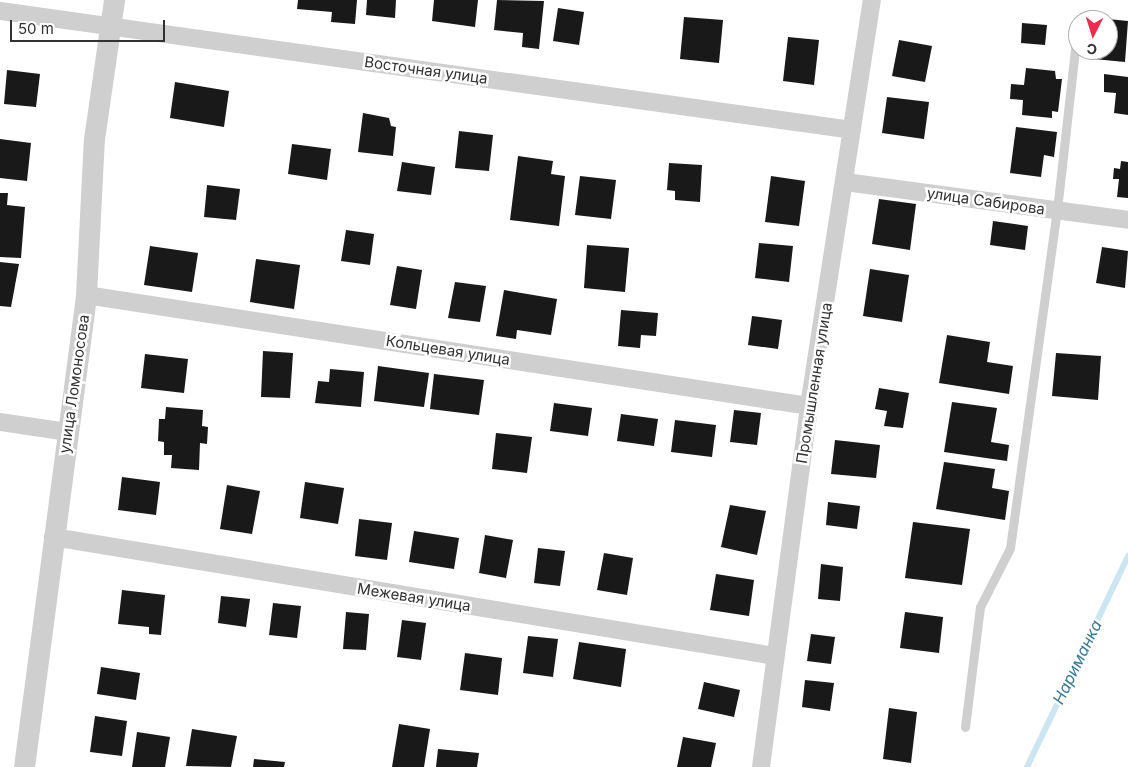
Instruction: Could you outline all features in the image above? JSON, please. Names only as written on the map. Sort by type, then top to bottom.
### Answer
[{"type":"street","name":"улица Ломоносова","points":[[24,767],[86,295],[94,139],[114,0]]},
{"type":"street","name":"Промышленная улица","points":[[761,767],[809,406],[872,0]]},
{"type":"street","name":"Восточная улица","points":[[0,11],[852,130]]},
{"type":"street","name":"улица Сабирова","points":[[845,182],[1128,220]]},
{"type":"street","name":"Кольцевая улица","points":[[86,295],[809,406]]},
{"type":"street","points":[[0,422],[68,432]]},
{"type":"street","name":"Межевая улица","points":[[54,537],[775,656]]},
{"type":"lane","points":[[965,728],[980,607],[1010,548],[1057,210],[1074,60]]},
{"type":"building","points":[[298,0],[357,0],[355,24],[331,22],[332,12],[297,9]]},
{"type":"building","points":[[367,0],[396,0],[395,18],[366,15]]},
{"type":"building","points":[[434,0],[478,0],[475,27],[432,21]]},
{"type":"building","points":[[497,0],[544,1],[539,49],[522,47],[523,33],[494,30]]},
{"type":"building","points":[[558,8],[584,12],[579,45],[553,41]]},
{"type":"building","points":[[684,17],[723,20],[719,63],[680,59]]},
{"type":"building","points":[[1118,20],[1128,21],[1125,62],[1104,60],[1118,60]]},
{"type":"building","points":[[1022,23],[1047,25],[1045,45],[1021,43]]},
{"type":"building","points":[[788,37],[819,40],[814,85],[783,81]]},
{"type":"building","points":[[899,40],[932,46],[925,82],[892,76]]},
{"type":"building","points":[[1026,68],[1055,71],[1056,79],[1062,79],[1058,112],[1052,111],[1052,118],[1022,115],[1023,100],[1010,99],[1011,84],[1024,85]]},
{"type":"building","points":[[7,70],[40,74],[36,107],[4,104]]},
{"type":"building","points":[[1104,74],[1128,77],[1128,115],[1114,113],[1116,93],[1104,92]]},
{"type":"building","points":[[175,82],[229,91],[224,127],[170,118]]},
{"type":"building","points":[[887,97],[929,102],[924,139],[882,133]]},
{"type":"building","points":[[363,113],[389,118],[391,126],[396,127],[393,156],[358,152]]},
{"type":"building","points":[[1016,127],[1057,132],[1054,157],[1044,155],[1041,177],[1010,173]]},
{"type":"building","points":[[459,131],[493,135],[489,171],[455,168]]},
{"type":"building","points":[[0,139],[31,143],[27,181],[0,178]]},
{"type":"building","points":[[292,144],[331,149],[327,180],[288,174]]},
{"type":"building","points":[[518,156],[553,161],[551,174],[565,176],[559,226],[510,220]]},
{"type":"building","points":[[1121,161],[1128,162],[1128,198],[1117,197],[1119,179],[1113,179],[1114,168],[1120,169]]},
{"type":"building","points":[[402,162],[435,167],[431,195],[397,191]]},
{"type":"building","points":[[669,163],[702,165],[700,202],[675,200],[675,191],[667,190]]},
{"type":"building","points":[[580,176],[616,180],[611,219],[575,215]]},
{"type":"building","points":[[771,176],[805,181],[799,226],[765,222]]},
{"type":"building","points":[[207,185],[240,189],[236,220],[204,217]]},
{"type":"building","points":[[0,193],[8,193],[7,205],[25,207],[21,258],[0,257]]},
{"type":"building","points":[[879,199],[916,204],[910,250],[872,244]]},
{"type":"building","points":[[993,221],[1028,226],[1025,250],[990,245]]},
{"type":"building","points":[[346,230],[374,234],[370,265],[341,261]]},
{"type":"building","points":[[759,243],[793,246],[789,282],[755,278]]},
{"type":"building","points":[[587,245],[629,248],[625,292],[584,288]]},
{"type":"building","points":[[150,246],[198,253],[192,292],[144,285]]},
{"type":"building","points":[[1102,247],[1128,251],[1125,288],[1096,283]]},
{"type":"building","points":[[256,259],[300,265],[294,309],[250,302]]},
{"type":"building","points":[[0,262],[19,264],[11,307],[0,306]]},
{"type":"building","points":[[397,266],[422,270],[416,309],[390,305]]},
{"type":"building","points":[[870,269],[909,275],[902,322],[863,316]]},
{"type":"building","points":[[455,282],[486,286],[480,322],[448,318]]},
{"type":"building","points":[[504,290],[557,299],[551,335],[517,330],[516,339],[496,336]]},
{"type":"building","points":[[621,310],[658,313],[656,336],[641,335],[640,348],[618,346]]},
{"type":"building","points":[[752,316],[782,320],[778,349],[748,345]]},
{"type":"building","points":[[947,335],[990,342],[987,362],[1013,366],[1009,394],[939,383]]},
{"type":"building","points":[[263,351],[293,353],[290,398],[261,397]]},
{"type":"building","points":[[1056,353],[1101,356],[1098,400],[1052,396]]},
{"type":"building","points":[[145,354],[188,359],[184,393],[141,388]]},
{"type":"building","points":[[378,366],[429,373],[424,407],[374,401]]},
{"type":"building","points":[[330,369],[364,372],[361,407],[315,403],[318,381],[329,382]]},
{"type":"building","points":[[434,374],[484,380],[479,415],[430,409]]},
{"type":"building","points":[[879,388],[909,393],[903,428],[884,426],[887,411],[875,409]]},
{"type":"building","points":[[952,402],[997,408],[991,442],[1009,445],[1007,461],[944,452]]},
{"type":"building","points":[[554,403],[592,408],[588,436],[550,431]]},
{"type":"building","points":[[166,407],[203,410],[202,426],[208,427],[207,444],[200,443],[199,470],[171,468],[172,455],[164,455],[164,442],[158,441],[159,419],[165,419]]},
{"type":"building","points":[[734,410],[761,413],[757,445],[730,442]]},
{"type":"building","points":[[621,414],[658,419],[654,446],[617,441]]},
{"type":"building","points":[[675,420],[716,425],[712,457],[671,452]]},
{"type":"building","points":[[496,433],[532,437],[527,473],[492,469]]},
{"type":"building","points":[[835,440],[880,445],[876,478],[831,474]]},
{"type":"building","points":[[944,462],[995,469],[992,488],[1009,491],[1005,520],[936,509]]},
{"type":"building","points":[[122,477],[160,482],[156,515],[118,510]]},
{"type":"building","points":[[305,482],[344,488],[338,524],[300,518]]},
{"type":"building","points":[[227,485],[260,491],[252,534],[220,529]]},
{"type":"building","points":[[828,502],[860,506],[857,529],[826,525]]},
{"type":"building","points":[[730,505],[766,511],[757,555],[721,547]]},
{"type":"building","points":[[359,519],[392,523],[387,560],[355,556]]},
{"type":"building","points":[[913,522],[970,529],[962,585],[905,578]]},
{"type":"building","points":[[414,531],[459,538],[454,569],[409,562]]},
{"type":"building","points":[[485,535],[513,540],[506,578],[479,573]]},
{"type":"building","points":[[538,548],[565,551],[560,586],[534,583]]},
{"type":"building","points":[[604,553],[633,558],[627,595],[597,590]]},
{"type":"building","points":[[821,564],[843,567],[840,601],[818,599]]},
{"type":"building","points":[[716,574],[754,580],[749,616],[710,610]]},
{"type":"building","points":[[122,590],[165,595],[161,635],[149,634],[149,627],[118,624]]},
{"type":"building","points":[[221,596],[250,599],[246,627],[218,623]]},
{"type":"building","points":[[273,603],[301,606],[297,638],[269,635]]},
{"type":"building","points":[[346,612],[369,614],[366,650],[343,649]]},
{"type":"building","points":[[905,612],[943,617],[939,653],[900,648]]},
{"type":"building","points":[[402,620],[426,623],[421,660],[397,657]]},
{"type":"building","points":[[811,634],[835,637],[831,664],[807,661]]},
{"type":"building","points":[[528,636],[558,639],[553,677],[523,673]]},
{"type":"building","points":[[579,642],[626,649],[621,687],[573,679]]},
{"type":"building","points":[[465,653],[502,658],[498,695],[460,690]]},
{"type":"building","points":[[101,667],[140,673],[136,700],[97,694]]},
{"type":"building","points":[[805,680],[834,683],[830,711],[802,707]]},
{"type":"building","points":[[704,682],[740,690],[734,717],[698,709]]},
{"type":"building","points":[[889,708],[917,712],[911,763],[883,759]]},
{"type":"building","points":[[95,716],[127,721],[122,756],[90,752]]},
{"type":"building","points":[[399,724],[430,729],[424,767],[392,767]]},
{"type":"building","points":[[192,729],[237,736],[231,767],[186,766]]},
{"type":"building","points":[[137,732],[170,737],[165,767],[132,767]]},
{"type":"building","points":[[683,737],[716,743],[711,767],[677,767]]},
{"type":"building","points":[[438,749],[479,753],[477,767],[436,767]]},
{"type":"building","points":[[254,759],[285,762],[284,767],[253,767]]},
{"type":"waterway","name":"Нариманка","points":[[1027,767],[1128,556]]}]
